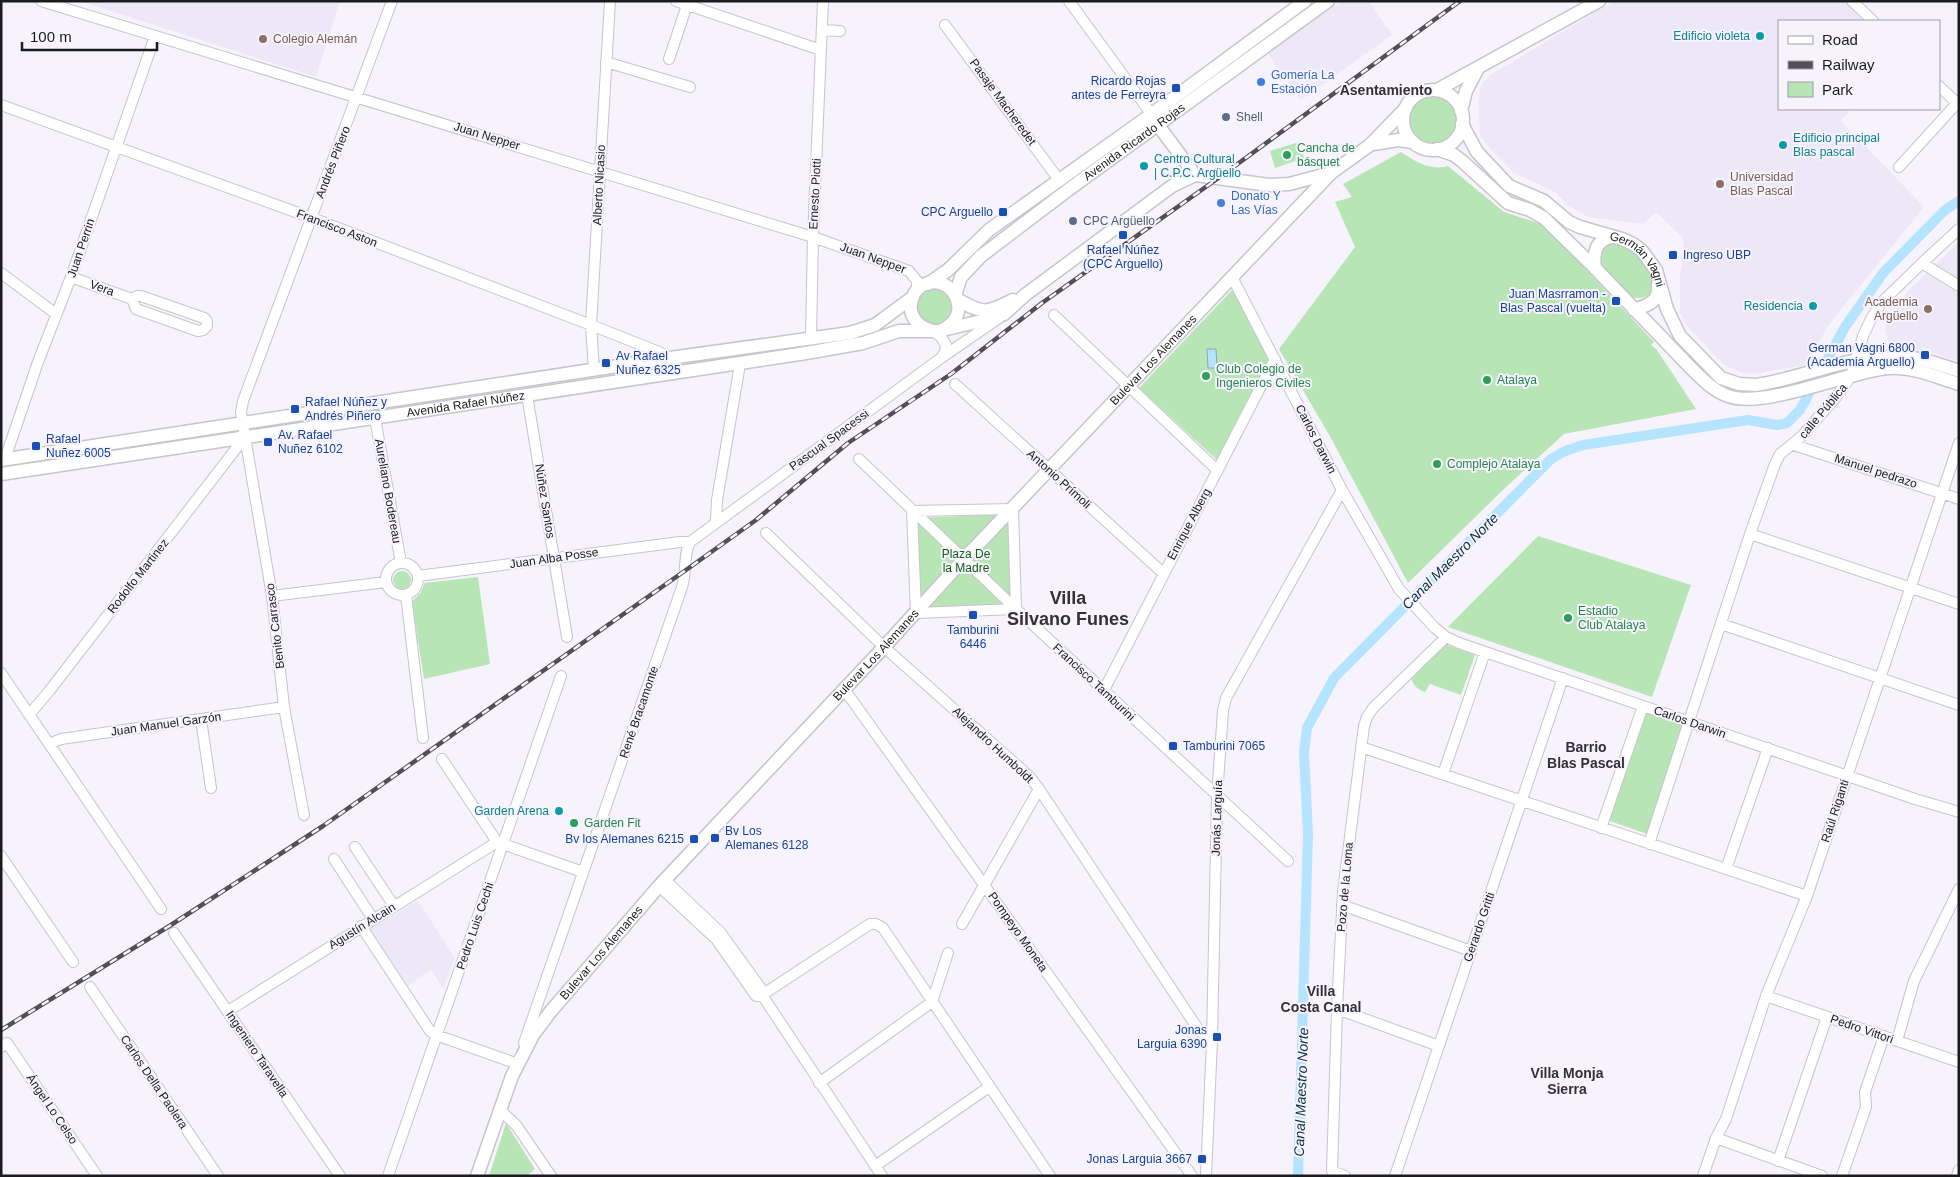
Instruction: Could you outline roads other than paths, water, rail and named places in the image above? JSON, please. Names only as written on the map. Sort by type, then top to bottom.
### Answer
[{"type":"main road","name":"Avenida Ricardo Rojas","points":[[956,297],[961,277],[981,256],[1068,190],[1304,1]]},
{"type":"main road","name":"Avenida Ricardo Rojas","points":[[919,290],[948,270],[989,230],[1060,180],[1155,120],[1328,1]]},
{"type":"main road","points":[[1289,184],[1331,173],[1370,145],[1406,108],[1412,99],[1421,92],[1437,90],[1599,1]]},
{"type":"main road","points":[[1437,149],[1447,146],[1454,140],[1462,124],[1461,110],[1466,91],[1478,68]]},
{"type":"main road","points":[[1437,90],[1450,96],[1457,102],[1461,110]]},
{"type":"main road","points":[[1406,108],[1403,125],[1413,142]]},
{"type":"main road","points":[[1155,120],[1195,175],[1259,184],[1296,185],[1302,190],[1296,210]]},
{"type":"main road","name":"Germán Vagni","points":[[1462,124],[1477,152],[1509,186],[1544,201],[1569,222],[1580,228],[1622,239],[1642,251],[1652,264],[1675,329],[1721,378],[1738,384],[1766,383],[1855,362]]},
{"type":"main road","points":[[1370,145],[1398,140],[1413,142],[1424,148],[1437,149],[1454,155],[1508,203],[1537,213],[1595,268],[1689,366],[1710,386],[1721,393],[1738,399],[1749,399],[1875,370],[1899,368],[1914,370],[1959,384]]},
{"type":"main road","points":[[1172,186],[1177,176],[1181,156]]},
{"type":"main road","name":"Bulevar Los Alemanes","points":[[477,1176],[518,1064],[533,1035],[551,1011],[662,883],[964,560],[1331,173]]},
{"type":"main road","name":"Avenida Rafael Núñez","points":[[1,474],[854,345],[899,331],[935,330],[994,318],[1004,314],[1025,295],[1172,186],[1195,175]]},
{"type":"main road","points":[[1595,268],[1594,254],[1597,246],[1603,240],[1611,237]]},
{"type":"main road","points":[[1634,310],[1655,300],[1659,289],[1658,279]]},
{"type":"main road","name":"Avenida Rafael Núñez","points":[[3,459],[613,366],[850,333],[870,327],[919,290],[934,283],[944,285],[956,297],[977,310],[988,311],[1025,295]]},
{"type":"main road","points":[[919,290],[911,310],[913,318],[919,325],[935,330],[952,323],[957,314],[956,297]]},
{"type":"main road","points":[[1855,362],[1889,356],[1904,357],[1926,360],[1959,371]]},
{"type":"main road","points":[[527,395],[530,386],[536,382],[602,372],[613,366]]},
{"type":"main road","points":[[245,437],[249,429],[271,426],[276,418]]},
{"type":"main road","points":[[210,443],[213,437],[238,431],[242,423]]},
{"type":"street","name":"Juan Nepper","points":[[41,1],[813,237],[909,271],[917,281],[919,290]]},
{"type":"street","name":"Andrés Piñero","points":[[245,437],[241,413],[243,401],[358,97],[392,1]]},
{"type":"street","name":"Alberto Nicasio","points":[[594,370],[591,325],[610,1]]},
{"type":"street","points":[[676,1],[821,50]]},
{"type":"street","points":[[823,1],[822,30],[840,31]]},
{"type":"street","points":[[1069,1],[1155,120]]},
{"type":"street","points":[[1852,1],[1872,20]]},
{"type":"street","points":[[669,59],[687,5]]},
{"type":"street","name":"Pasaje Macheredet","points":[[945,25],[1060,180]]},
{"type":"street","name":"Ernesto Piotti","points":[[811,338],[813,237],[822,30]]},
{"type":"street","name":"Juan Perrin","points":[[3,459],[71,277],[155,36]]},
{"type":"street","points":[[606,62],[690,87]]},
{"type":"street","points":[[1899,167],[1958,103],[1940,87]]},
{"type":"street","name":"Francisco Aston","points":[[1,105],[312,218],[591,325],[670,358]]},
{"type":"street","points":[[1855,362],[1863,336],[1882,302],[1959,230]]},
{"type":"street","points":[[1922,263],[1959,286]]},
{"type":"street","points":[[2,274],[56,314]]},
{"type":"street","name":"Vera","points":[[71,277],[132,299]]},
{"type":"street","name":"Carlos Darwin","points":[[1232,277],[1342,490],[1406,596],[1428,621],[1446,637],[1847,776],[1959,812]]},
{"type":"street","points":[[141,296],[204,318],[207,321],[207,326],[203,330],[198,331],[136,309],[132,299],[141,296]]},
{"type":"street","name":"Pascual Spacessi","points":[[716,521],[1004,314]]},
{"type":"street","points":[[1054,315],[1217,470]]},
{"type":"street","points":[[935,330],[942,337],[946,345],[945,352],[941,358]]},
{"type":"street","name":"Enrique Alberg","points":[[1104,690],[1275,359]]},
{"type":"street","name":"calle Pública","points":[[1750,534],[1780,454],[1794,445],[1836,397],[1851,376],[1855,362]]},
{"type":"street","points":[[690,542],[716,521],[717,500],[739,363]]},
{"type":"street","name":"Antonio Prímoli","points":[[955,384],[1163,573]]},
{"type":"street","name":"Núñez Santos","points":[[527,395],[567,637]]},
{"type":"street","name":"Aureliano Bodereau","points":[[375,418],[401,563]]},
{"type":"street","name":"Benito Carrasco","points":[[245,437],[272,596],[284,707],[304,815]]},
{"type":"street","name":"Rodolfo Martinez","points":[[29,714],[50,690],[245,437]]},
{"type":"street","name":"Raúl Riganti","points":[[1703,1176],[1716,1138],[1726,1119],[1766,996],[1807,896],[1959,443]]},
{"type":"street","name":"Manuel pedrazo","points":[[1794,445],[1959,499]]},
{"type":"street","name":"Francisco Tamburini","points":[[859,459],[912,512],[1288,861]]},
{"type":"street","name":"Jonás Larguía","points":[[1206,1176],[1212,1041],[1217,796],[1223,711],[1226,698],[1342,490]]},
{"type":"street","points":[[1013,509],[1016,609],[916,612],[912,512],[1013,509]]},
{"type":"street","name":"Alejandro Humboldt","points":[[766,533],[884,647],[1029,776],[1198,1029],[1212,1041]]},
{"type":"street","points":[[1649,844],[1750,534],[1959,604]]},
{"type":"street","name":"Juan Alba Posse","points":[[418,576],[554,557],[690,542]]},
{"type":"street","name":"René Bracamonte","points":[[518,1064],[682,587],[686,570],[686,553],[690,542]]},
{"type":"street","points":[[401,563],[410,565],[418,576],[416,588],[406,595],[398,595],[391,592],[386,582],[389,569],[401,563]]},
{"type":"street","points":[[272,596],[386,582]]},
{"type":"street","points":[[406,595],[423,738]]},
{"type":"street","points":[[1721,624],[1959,705]]},
{"type":"street","name":"Pozo de la Loma","points":[[1345,1176],[1332,1171],[1337,1009],[1342,905],[1361,747],[1367,717],[1373,708],[1446,637]]},
{"type":"street","points":[[1443,774],[1485,652]]},
{"type":"street","points":[[1,674],[161,909]]},
{"type":"street","name":"Pedro Luis Cechi","points":[[388,1176],[500,843],[560,676]]},
{"type":"street","name":"Gerardo Gritti","points":[[1395,1176],[1563,678]]},
{"type":"street","name":"Pompeyo Moneta","points":[[844,689],[1192,1176]]},
{"type":"street","points":[[1602,828],[1643,706]]},
{"type":"street","name":"Juan Manuel Garzón","points":[[48,744],[61,739],[284,707]]},
{"type":"street","points":[[201,719],[211,788]]},
{"type":"street","points":[[1361,747],[1807,896]]},
{"type":"street","points":[[1726,869],[1768,748]]},
{"type":"street","points":[[442,759],[500,843],[583,872]]},
{"type":"street","points":[[962,924],[1039,789]]},
{"type":"street","name":"Agustín Alcain","points":[[228,1011],[361,926],[500,843]]},
{"type":"street","points":[[355,847],[394,906]]},
{"type":"street","points":[[1,856],[73,962]]},
{"type":"street","points":[[334,859],[373,919]]},
{"type":"street","points":[[662,883],[716,940],[756,996],[762,996],[870,924],[876,924],[883,928],[1049,1176]]},
{"type":"street","points":[[1897,1041],[1914,982],[1959,889]]},
{"type":"street","points":[[1342,905],[1471,951]]},
{"type":"street","points":[[361,926],[426,1026],[436,1035],[518,1064]]},
{"type":"street","name":"Ingeniero Taravella","points":[[174,933],[340,1176]]},
{"type":"street","points":[[819,1083],[932,1002],[948,954]]},
{"type":"street","name":"Carlos Della Paolera","points":[[90,987],[218,1176]]},
{"type":"street","points":[[762,996],[882,1176]]},
{"type":"street","name":"Pedro Vittori","points":[[1766,996],[1959,1062]]},
{"type":"street","points":[[1337,1009],[1439,1046]]},
{"type":"street","points":[[1778,1161],[1827,1017]]},
{"type":"street","points":[[1842,1176],[1866,1107],[1865,1092],[1884,1036]]},
{"type":"street","name":"Ángel Lo Celso","points":[[4,1045],[98,1176]]},
{"type":"street","points":[[876,1166],[989,1087]]},
{"type":"street","points":[[500,1110],[516,1125],[551,1176]]},
{"type":"street","points":[[1716,1138],[1822,1176]]},
{"type":"street","points":[[1957,1176],[1959,1170]]},
{"type":"water","points":[[1207,349],[1216,349],[1217,368],[1208,368]]},
{"type":"waterway","name":"Canal Maestro Norte","points":[[1298,1176],[1308,834],[1304,753],[1307,728],[1334,678],[1551,459],[1563,452],[1583,445],[1748,420],[1777,425],[1787,423],[1800,410],[1845,327],[1883,273],[1945,210],[1959,201]]},
{"type":"railway","points":[[1,1030],[171,925],[323,826],[686,570],[756,520],[848,443],[951,374],[1042,303],[1217,179],[1460,1]]},
{"type":"place","name":"Edificio violeta","points":[[1760,36]]},
{"type":"place","name":"Colegio Alemán","points":[[263,39]]},
{"type":"place","name":"Gomería La Estación","points":[[1261,82]]},
{"type":"place","name":"Ricardo Rojas antes de Ferreyra","points":[[1176,88]]},
{"type":"place","name":"Shell","points":[[1226,117]]},
{"type":"place","name":"Edificio principal Blas pascal","points":[[1783,145]]},
{"type":"place","name":"Cancha de básquet","points":[[1287,155]]},
{"type":"place","name":"Centro Cultural | C.P.C. Argüello","points":[[1144,166]]},
{"type":"place","name":"Universidad Blas Pascal","points":[[1720,184]]},
{"type":"place","name":"Donato Y Las Vías","points":[[1221,203]]},
{"type":"place","name":"CPC Arguello","points":[[1003,212]]},
{"type":"place","name":"CPC Argüello","points":[[1073,221]]},
{"type":"place","name":"Rafael Núñez (CPC Arguello)","points":[[1123,235]]},
{"type":"place","name":"Ingreso UBP","points":[[1673,255]]},
{"type":"place","name":"Juan Masrramon - Blas Pascal (vuelta)","points":[[1616,301]]},
{"type":"place","name":"Residencia","points":[[1813,306]]},
{"type":"place","name":"Academia Argüello","points":[[1928,309]]},
{"type":"place","name":"German Vagni 6800 (Academia Arguello)","points":[[1925,355]]},
{"type":"place","name":"Av Rafael Nuñez 6325","points":[[606,363]]},
{"type":"place","name":"Club Colegio de Ingenieros Civiles","points":[[1206,376]]},
{"type":"place","name":"Atalaya","points":[[1487,380]]},
{"type":"place","name":"Rafael Núñez y Andrés Piñero","points":[[295,409]]},
{"type":"place","name":"Av. Rafael Nuñez 6102","points":[[268,442]]},
{"type":"place","name":"Rafael Nuñez 6005","points":[[36,446]]},
{"type":"place","name":"Complejo Atalaya","points":[[1437,464]]},
{"type":"place","name":"Tamburini 6446","points":[[973,615]]},
{"type":"place","name":"Estadio Club Atalaya","points":[[1568,618]]},
{"type":"place","name":"Tamburini 7065","points":[[1173,746]]},
{"type":"place","name":"Garden Arena","points":[[559,811]]},
{"type":"place","name":"Garden Fit","points":[[574,823]]},
{"type":"place","name":"Bv Los Alemanes 6128","points":[[715,838]]},
{"type":"place","name":"Bv los Alemanes 6215","points":[[694,839]]},
{"type":"place","name":"Jonas Larguia 6390","points":[[1217,1037]]},
{"type":"place","name":"Jonas Larguia 3667","points":[[1202,1159]]},
{"type":"district","name":"Asentamiento","points":[[1386,90]]},
{"type":"district","name":"Villa Silvano Funes","points":[[1068,608]]},
{"type":"district","name":"Barrio Blas Pascal","points":[[1586,756]]},
{"type":"district","name":"Villa Costa Canal","points":[[1321,1000]]},
{"type":"district","name":"Villa Monja Sierra","points":[[1567,1082]]},
{"type":"park label","name":"Plaza De la Madre","points":[[966,561]]}]
